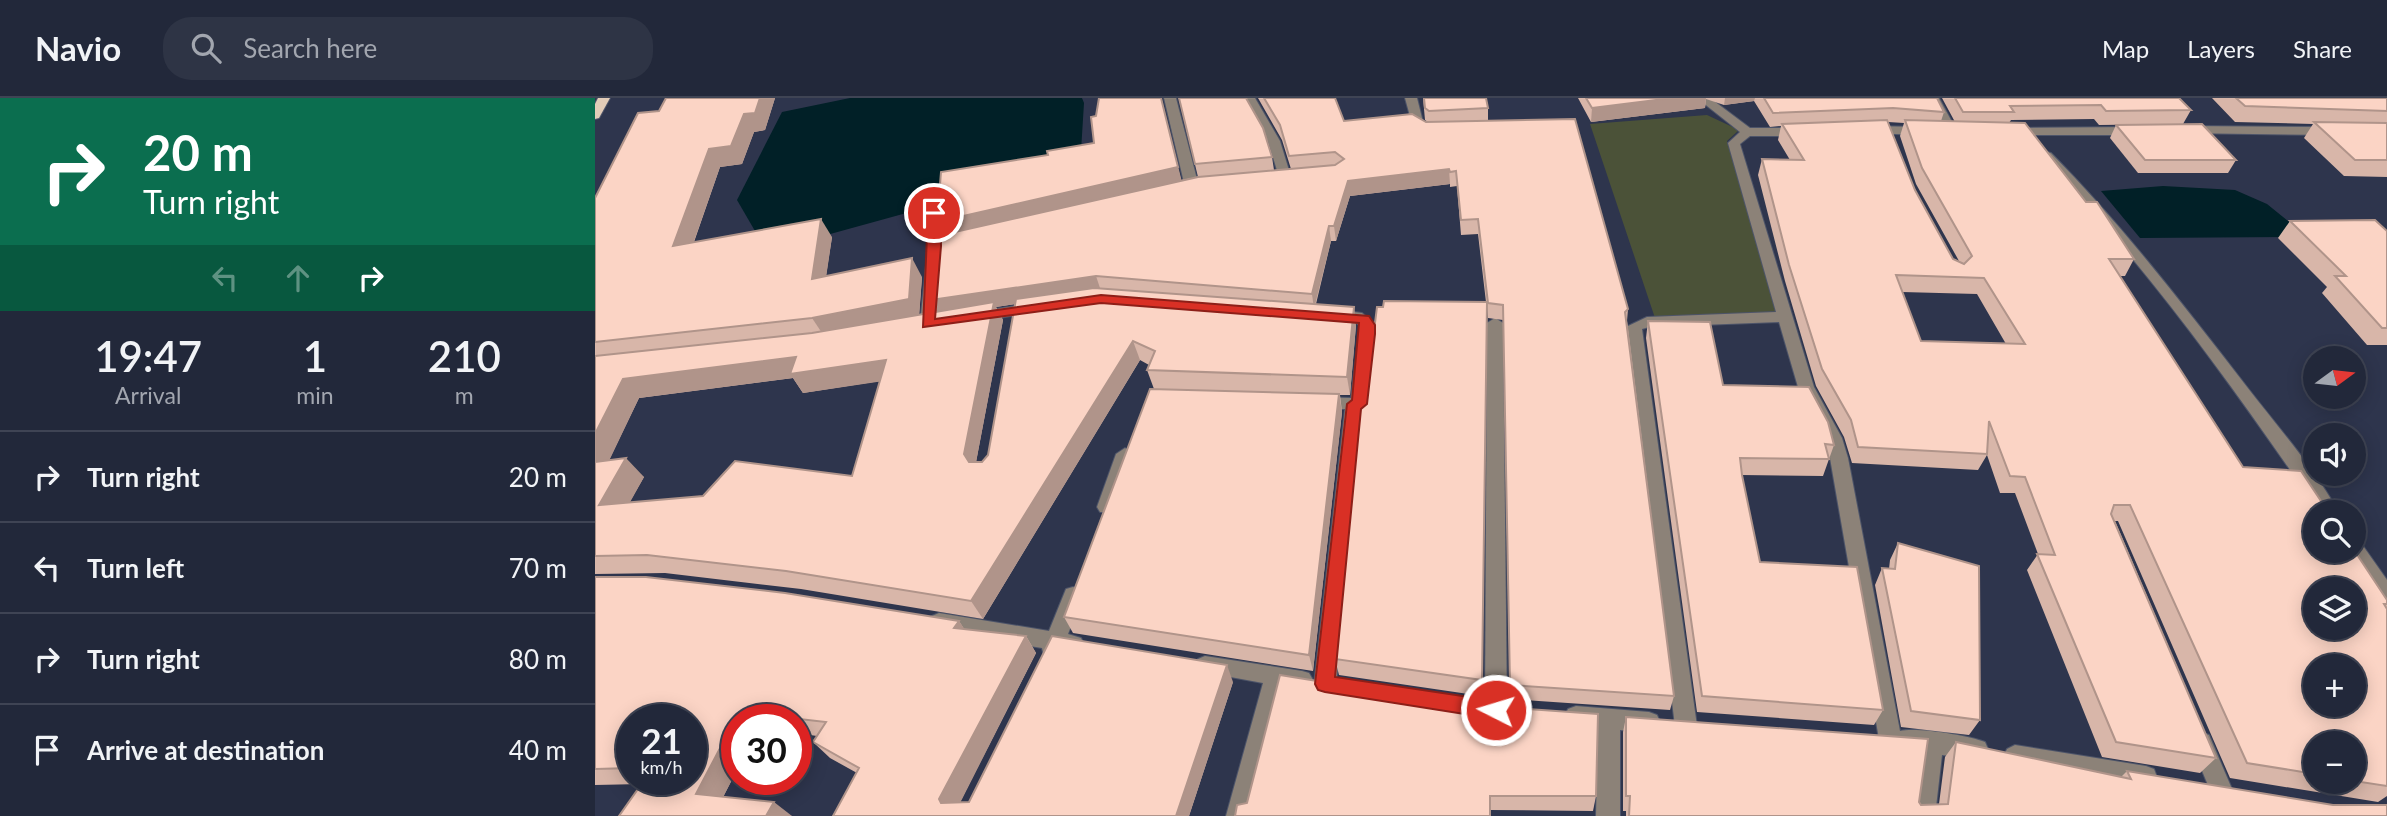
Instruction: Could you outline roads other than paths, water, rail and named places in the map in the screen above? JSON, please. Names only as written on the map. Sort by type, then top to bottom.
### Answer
[{"type":"main road","points":[[595,115],[604,98]]},
{"type":"street","points":[[1170,98],[1185,148],[1191,187]]},
{"type":"street","points":[[1249,98],[1291,176],[1265,178]]},
{"type":"street","points":[[1411,98],[1421,128],[1448,130]]},
{"type":"street","points":[[1703,98],[1747,132],[1813,132]]},
{"type":"street","points":[[1853,130],[1958,133],[1933,98]]},
{"type":"street","points":[[1889,129],[1892,147]]},
{"type":"street","points":[[2172,130],[2347,132]]},
{"type":"street","points":[[1999,132],[2145,131]]},
{"type":"street","points":[[1747,132],[1734,143],[1806,387],[1833,438],[1839,458],[1890,739]]},
{"type":"street","points":[[2022,132],[2091,200],[2284,446],[2321,500]]},
{"type":"street","points":[[927,324],[941,244],[934,213]]},
{"type":"street","points":[[965,319],[1014,319],[1052,306]]},
{"type":"street","points":[[1301,402],[1359,404],[1368,325],[1356,316],[1318,313]]},
{"type":"street","points":[[1559,715],[1696,726],[1634,327],[1647,322],[1784,317]]},
{"type":"street","points":[[1495,323],[1496,710]]},
{"type":"street","points":[[1179,661],[1335,685],[1354,404]]},
{"type":"street","points":[[1097,529],[1133,435]]},
{"type":"street","points":[[2364,563],[2387,596]]},
{"type":"street","points":[[1043,666],[1056,641],[1079,579]]},
{"type":"street","points":[[922,620],[1097,648]]},
{"type":"street","points":[[1238,816],[1276,676]]},
{"type":"street","points":[[1472,708],[1521,712]]},
{"type":"street","points":[[1608,816],[1609,719]]},
{"type":"street","points":[[2195,727],[2221,789]]},
{"type":"street","points":[[1863,737],[1933,742],[2166,780]]},
{"type":"street","points":[[1923,816],[1933,742]]},
{"type":"street","points":[[2194,784],[2248,793]]}]
